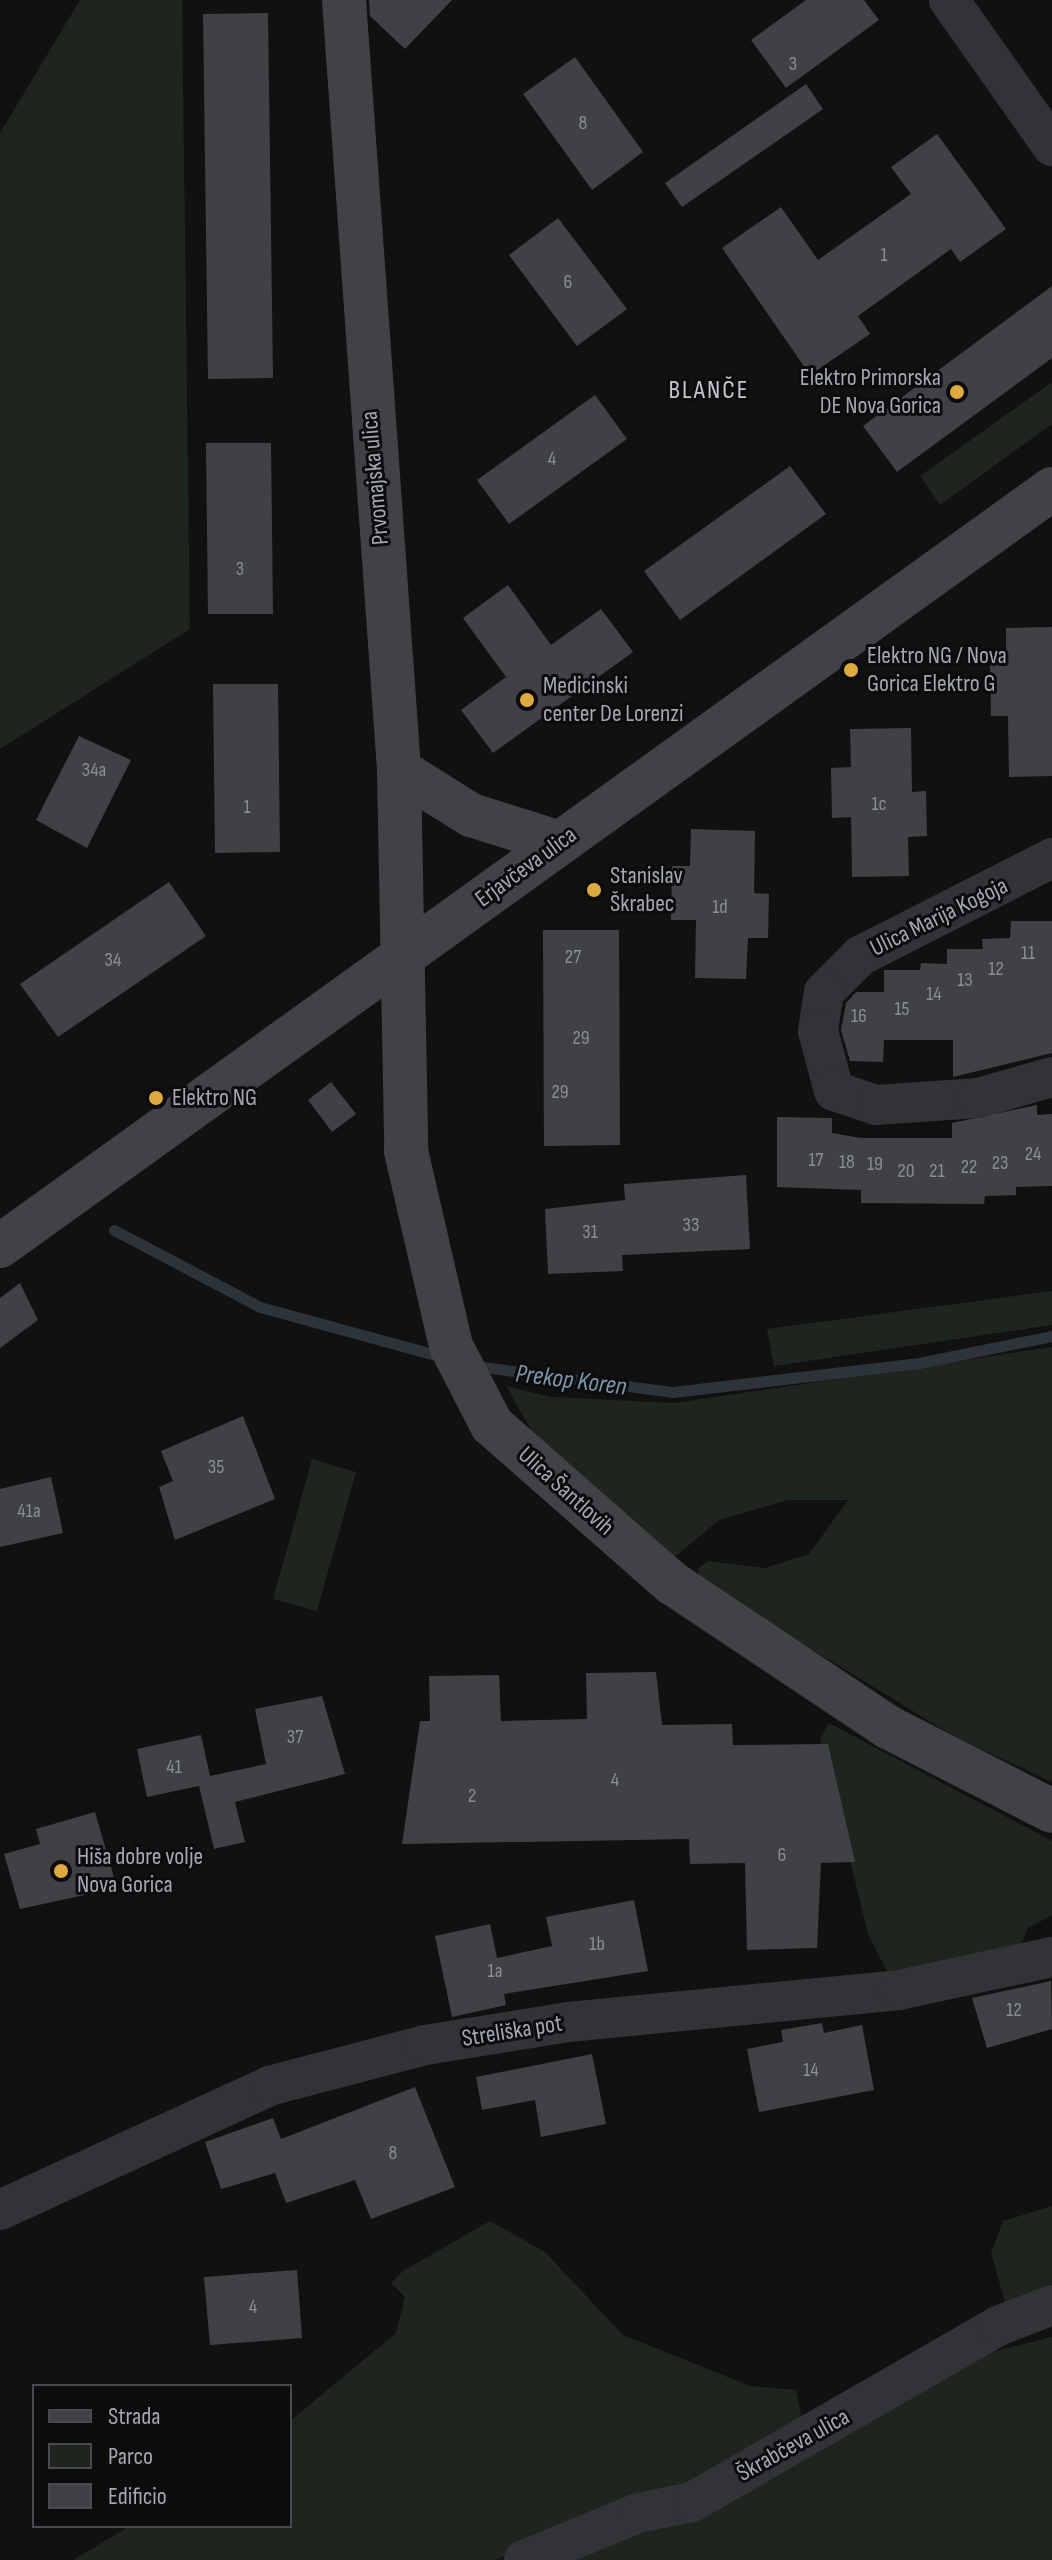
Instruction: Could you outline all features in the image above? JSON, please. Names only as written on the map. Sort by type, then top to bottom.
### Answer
[{"type":"street","name":"Prvomajska ulica","points":[[344,0],[399,770],[400,955]]},
{"type":"street","points":[[949,0],[1052,146]]},
{"type":"street","name":"Erjavčeva ulica","points":[[0,1246],[400,955],[1052,489]]},
{"type":"street","points":[[399,770],[471,815],[560,843]]},
{"type":"street","name":"Ulica Marija Kogoja","points":[[1052,858],[860,956],[824,992],[818,1031],[834,1091],[876,1105],[978,1098],[1052,1077]]},
{"type":"street","name":"Ulica Šantlovih","points":[[400,955],[406,1151],[451,1346],[492,1425],[672,1583],[888,1727],[1052,1811]]},
{"type":"street","name":"Streliška pot","points":[[0,2210],[269,2086],[425,2045],[598,2019],[899,1990],[1052,1957]]},
{"type":"street","name":"Škrabčeva ulica","points":[[524,2560],[638,2513],[692,2502],[998,2326],[1052,2305]]},
{"type":"green space","points":[[80,0],[182,0],[190,629],[0,749],[0,133]]},
{"type":"green space","points":[[1052,382],[1052,424],[940,505],[920,476]]},
{"type":"green space","points":[[1052,1291],[1052,1325],[774,1366],[767,1329]]},
{"type":"green space","points":[[1052,1347],[1052,1782],[957,1738],[698,1580],[698,1569],[708,1561],[765,1568],[809,1554],[848,1500],[788,1500],[719,1520],[670,1561],[533,1433],[506,1386],[551,1397],[674,1403]]},
{"type":"green space","points":[[312,1459],[356,1472],[317,1611],[273,1599]]},
{"type":"green space","points":[[829,1723],[1052,1841],[1052,1915],[1028,1928],[1019,1950],[890,1977],[868,1934],[820,1738]]},
{"type":"green space","points":[[1052,2206],[1052,2284],[1005,2302],[991,2253],[1003,2221]]},
{"type":"green space","points":[[490,2221],[545,2252],[623,2335],[750,2386],[796,2390],[804,2430],[772,2452],[495,2560],[73,2560],[127,2528],[292,2528],[292,2419],[396,2333],[405,2297],[391,2283],[403,2271]]},
{"type":"green space","points":[[1052,2337],[1052,2560],[567,2560],[971,2357]]},
{"type":"building","points":[[369,0],[452,0],[405,49],[370,16]]},
{"type":"building","points":[[806,0],[864,0],[879,20],[786,88],[751,40]]},
{"type":"building","points":[[268,13],[273,378],[208,379],[203,14]]},
{"type":"building","points":[[575,57],[643,152],[592,190],[523,94]]},
{"type":"building","points":[[806,84],[823,109],[682,207],[665,183]]},
{"type":"building","points":[[937,134],[1006,229],[960,262],[951,249],[858,316],[870,334],[810,375],[722,248],[781,207],[818,260],[911,194],[891,167]]},
{"type":"building","points":[[558,218],[627,309],[577,346],[509,255]]},
{"type":"building","name":"Elektro Primorska DE Nova Gorica","points":[[1052,286],[1052,358],[897,472],[863,426]]},
{"type":"building","points":[[595,395],[627,439],[509,524],[477,480]]},
{"type":"building","points":[[206,443],[271,443],[273,614],[208,614]]},
{"type":"building","points":[[790,466],[826,514],[680,620],[644,571]]},
{"type":"building","points":[[508,585],[551,645],[601,609],[633,652],[493,753],[461,710],[506,677],[463,618]]},
{"type":"building","points":[[1052,627],[1052,776],[1009,777],[1008,716],[991,716],[990,665],[1006,665],[1006,628]]},
{"type":"building","points":[[213,684],[278,684],[280,852],[215,853]]},
{"type":"building","points":[[911,728],[912,792],[926,791],[927,836],[908,837],[909,876],[852,877],[851,817],[832,818],[831,768],[851,767],[850,729]]},
{"type":"building","points":[[79,736],[131,760],[87,848],[36,820]]},
{"type":"building","points":[[691,829],[755,831],[754,893],[769,894],[768,938],[748,938],[746,979],[695,978],[696,920],[671,920],[672,866],[690,866]]},
{"type":"building","points":[[169,882],[206,936],[58,1037],[20,984]]},
{"type":"building","points":[[1011,921],[1052,921],[1052,1053],[953,1077],[953,1040],[884,1040],[883,1062],[850,1061],[841,1030],[846,1003],[856,992],[884,992],[884,970],[920,970],[921,963],[947,964],[947,949],[983,949],[982,939],[1010,938]]},
{"type":"building","points":[[543,930],[619,930],[620,1145],[544,1146]]},
{"type":"building","points":[[331,1082],[356,1114],[332,1132],[308,1100]]},
{"type":"building","points":[[1037,1105],[1037,1115],[1052,1114],[1052,1186],[1016,1187],[1016,1195],[985,1196],[984,1204],[861,1203],[861,1190],[777,1187],[777,1117],[832,1118],[832,1133],[861,1138],[952,1138],[952,1123]]},
{"type":"building","points":[[746,1175],[750,1249],[622,1255],[623,1271],[548,1274],[545,1209],[625,1200],[624,1184]]},
{"type":"building","points":[[20,1283],[38,1320],[0,1348],[0,1298]]},
{"type":"building","points":[[243,1416],[275,1499],[175,1540],[159,1487],[173,1481],[161,1451]]},
{"type":"building","points":[[51,1477],[63,1533],[0,1547],[0,1489]]},
{"type":"building","points":[[656,1672],[662,1725],[732,1724],[733,1745],[828,1744],[855,1862],[821,1863],[817,1948],[747,1950],[745,1863],[690,1864],[689,1839],[402,1844],[420,1721],[430,1721],[429,1676],[499,1675],[501,1721],[587,1719],[586,1673]]},
{"type":"building","points":[[322,1696],[345,1774],[235,1802],[245,1842],[214,1849],[199,1786],[147,1797],[137,1749],[201,1735],[210,1776],[266,1764],[255,1709]]},
{"type":"building","name":"Hiša dobre volje Nova Gorica","points":[[95,1812],[117,1888],[20,1909],[4,1854],[40,1844],[36,1829]]},
{"type":"building","points":[[634,1900],[648,1971],[504,1994],[506,2005],[452,2017],[435,1936],[490,1924],[497,1958],[552,1946],[546,1917]]},
{"type":"building","points":[[1051,1981],[1052,2029],[987,2048],[972,1998]]},
{"type":"building","points":[[822,2023],[824,2033],[862,2025],[874,2090],[759,2112],[747,2049],[783,2042],[781,2030]]},
{"type":"building","points":[[592,2054],[606,2124],[541,2137],[535,2100],[482,2110],[476,2077]]},
{"type":"building","points":[[415,2087],[455,2187],[371,2219],[355,2180],[286,2203],[275,2173],[221,2189],[205,2142],[273,2118],[281,2139]]},
{"type":"building","points":[[297,2270],[302,2338],[210,2345],[204,2277]]},
{"type":"waterway","name":"Prekop Koren","points":[[114,1230],[260,1307],[443,1357]]},
{"type":"waterway","name":"Prekop Koren","points":[[475,1366],[673,1392],[919,1363],[1052,1336]]},
{"type":"place","name":"Elektro Primorska DE Nova Gorica","points":[[957,392]]},
{"type":"place","name":"Elektro NG / Nova Gorica Elektro G","points":[[851,670]]},
{"type":"place","name":"Medicinski center De Lorenzi","points":[[527,700]]},
{"type":"place","name":"Stanislav Škrabec","points":[[594,890]]},
{"type":"place","name":"Elektro NG","points":[[156,1098]]},
{"type":"place","name":"Hiša dobre volje Nova Gorica","points":[[61,1871]]},
{"type":"district","name":"BLANČE","points":[[709,391]]}]
